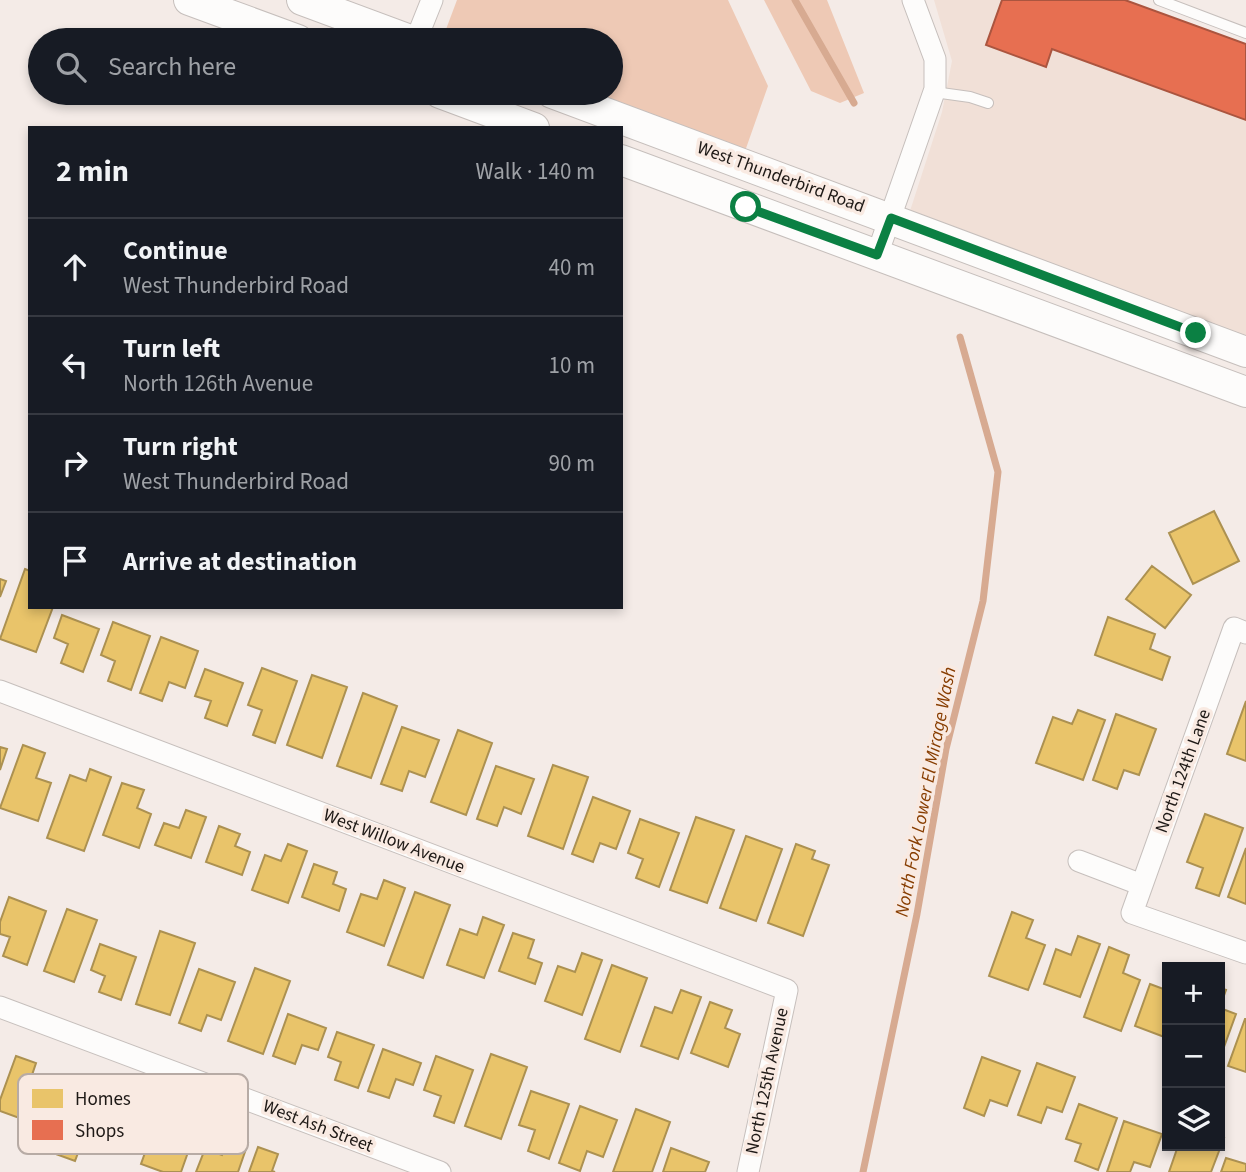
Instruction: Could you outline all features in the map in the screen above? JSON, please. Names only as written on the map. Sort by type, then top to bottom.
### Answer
[{"type":"main road","points":[[189,0],[265,28]]},
{"type":"main road","points":[[302,0],[378,28]]},
{"type":"main road","points":[[472,105],[529,126]]},
{"type":"main road","name":"West Thunderbird Road","points":[[585,105],[1246,352]]},
{"type":"main road","points":[[623,161],[1246,392]]},
{"type":"street","points":[[421,28],[432,0]]},
{"type":"street","points":[[877,255],[934,92],[935,59],[913,0]]},
{"type":"street","name":"North 124th Lane","points":[[1240,630],[1132,913],[1246,953]]},
{"type":"street","name":"West Willow Avenue","points":[[0,691],[787,990]]},
{"type":"street","points":[[1079,861],[1142,885]]},
{"type":"street","name":"North 125th Avenue","points":[[748,1172],[787,990]]},
{"type":"street","name":"West Ash Street","points":[[0,1007],[179,1074]]},
{"type":"street","name":"West Ash Street","points":[[248,1100],[440,1172]]},
{"type":"lane","points":[[1158,0],[1174,3],[1246,33]]},
{"type":"lane","points":[[934,92],[970,97],[988,103]]},
{"type":"shaded area","points":[[457,0],[728,0],[768,86],[744,154],[611,105],[623,105],[623,28],[446,28]]},
{"type":"shaded area","points":[[764,0],[827,0],[864,93],[840,103],[811,91]]},
{"type":"shaded area","points":[[934,0],[1121,0],[1246,44],[1246,345],[910,211],[942,112],[952,61]]},
{"type":"building: Homes","points":[[1214,511],[1239,561],[1193,584],[1169,533]]},
{"type":"building: Homes","points":[[1152,566],[1191,595],[1165,628],[1126,599]]},
{"type":"building: Homes","points":[[25,569],[28,570],[28,609],[52,609],[36,652],[0,639]]},
{"type":"building: Homes","points":[[0,579],[6,581],[0,597]]},
{"type":"building: Homes","points":[[62,615],[99,629],[83,672],[61,663],[68,644],[54,638]]},
{"type":"building: Homes","points":[[1108,617],[1155,634],[1150,649],[1170,657],[1162,680],[1095,655]]},
{"type":"building: Homes","points":[[113,622],[150,636],[131,690],[108,681],[115,661],[101,655]]},
{"type":"building: Homes","points":[[161,637],[198,651],[185,688],[169,682],[162,701],[140,693]]},
{"type":"building: Homes","points":[[262,668],[297,681],[275,743],[253,735],[262,710],[248,705]]},
{"type":"building: Homes","points":[[205,669],[243,683],[227,726],[205,718],[211,701],[195,696]]},
{"type":"building: Homes","points":[[312,675],[347,687],[322,758],[287,745]]},
{"type":"building: Homes","points":[[363,693],[397,706],[371,778],[337,766]]},
{"type":"building: Homes","points":[[1246,701],[1246,761],[1227,754]]},
{"type":"building: Homes","points":[[1078,710],[1105,720],[1083,780],[1036,763],[1053,717],[1072,724]]},
{"type":"building: Homes","points":[[1116,714],[1156,729],[1139,775],[1124,770],[1117,789],[1093,780]]},
{"type":"building: Homes","points":[[402,727],[439,740],[425,777],[409,771],[402,791],[381,784]]},
{"type":"building: Homes","points":[[458,730],[492,743],[466,815],[431,802]]},
{"type":"building: Homes","points":[[23,745],[45,753],[36,778],[51,783],[38,821],[0,808]]},
{"type":"building: Homes","points":[[0,747],[7,749],[0,770]]},
{"type":"building: Homes","points":[[553,765],[588,777],[563,849],[528,836]]},
{"type":"building: Homes","points":[[496,766],[534,779],[521,814],[504,807],[497,826],[477,819]]},
{"type":"building: Homes","points":[[90,769],[111,777],[84,851],[47,838],[70,775],[86,781]]},
{"type":"building: Homes","points":[[122,783],[144,790],[137,808],[151,814],[139,848],[103,835]]},
{"type":"building: Homes","points":[[593,797],[630,811],[616,849],[600,843],[593,862],[572,854]]},
{"type":"building: Homes","points":[[186,810],[206,817],[191,858],[155,845],[164,823],[179,828]]},
{"type":"building: Homes","points":[[1205,814],[1243,828],[1219,896],[1196,888],[1203,868],[1187,862]]},
{"type":"building: Homes","points":[[696,817],[734,830],[707,903],[670,890]]},
{"type":"building: Homes","points":[[640,819],[679,833],[659,887],[636,878],[643,859],[628,853]]},
{"type":"building: Homes","points":[[219,826],[240,834],[235,846],[250,852],[242,875],[206,862]]},
{"type":"building: Homes","points":[[746,836],[782,849],[756,921],[720,908]]},
{"type":"building: Homes","points":[[288,844],[307,851],[288,903],[252,890],[265,855],[281,861]]},
{"type":"building: Homes","points":[[796,844],[815,851],[812,859],[829,865],[803,936],[768,923]]},
{"type":"building: Homes","points":[[1246,848],[1246,904],[1228,897]]},
{"type":"building: Homes","points":[[314,864],[337,872],[333,884],[346,889],[339,911],[302,897]]},
{"type":"building: Homes","points":[[384,880],[405,888],[384,946],[347,932],[361,894],[377,899]]},
{"type":"building: Homes","points":[[415,892],[450,905],[423,978],[388,965]]},
{"type":"building: Homes","points":[[9,897],[46,911],[27,965],[3,956],[10,937],[0,934],[0,922]]},
{"type":"building: Homes","points":[[67,909],[97,920],[74,982],[44,971]]},
{"type":"building: Homes","points":[[1012,912],[1033,920],[1026,938],[1045,945],[1028,990],[989,976]]},
{"type":"building: Homes","points":[[483,917],[504,925],[484,978],[447,965],[460,929],[477,935]]},
{"type":"building: Homes","points":[[160,931],[195,943],[170,1015],[136,1004]]},
{"type":"building: Homes","points":[[513,933],[534,940],[528,958],[542,963],[535,984],[499,971]]},
{"type":"building: Homes","points":[[1078,936],[1100,944],[1080,997],[1044,984],[1056,949],[1071,955]]},
{"type":"building: Homes","points":[[100,944],[136,957],[121,1000],[99,992],[105,976],[91,970]]},
{"type":"building: Homes","points":[[1109,947],[1129,955],[1123,973],[1140,980],[1121,1031],[1084,1017]]},
{"type":"building: Homes","points":[[582,953],[602,960],[582,1015],[545,1001],[558,966],[575,972]]},
{"type":"building: Homes","points":[[612,965],[647,978],[620,1052],[585,1039]]},
{"type":"building: Homes","points":[[255,968],[290,981],[263,1054],[228,1041]]},
{"type":"building: Homes","points":[[199,969],[235,982],[221,1020],[207,1015],[201,1031],[179,1023]]},
{"type":"building: Homes","points":[[1150,984],[1162,988],[1162,1036],[1135,1026]]},
{"type":"building: Homes","points":[[681,990],[701,997],[678,1059],[641,1046],[655,1007],[672,1013]]},
{"type":"building: Homes","points":[[710,1002],[732,1010],[725,1028],[740,1034],[728,1067],[691,1053]]},
{"type":"building: Homes","points":[[1225,1010],[1236,1014],[1225,1044]]},
{"type":"building: Homes","points":[[288,1014],[326,1028],[318,1050],[302,1045],[295,1064],[273,1056]]},
{"type":"building: Homes","points":[[1246,1019],[1246,1072],[1228,1066]]},
{"type":"building: Homes","points":[[337,1032],[374,1045],[358,1088],[335,1080],[341,1062],[328,1057]]},
{"type":"building: Homes","points":[[383,1049],[421,1063],[413,1085],[396,1079],[389,1098],[368,1091]]},
{"type":"building: Homes","points":[[491,1054],[527,1067],[501,1139],[465,1126]]},
{"type":"building: Homes","points":[[16,1056],[36,1063],[32,1074],[18,1074],[18,1118],[0,1111],[0,1100]]},
{"type":"building: Homes","points":[[436,1056],[473,1070],[454,1123],[434,1116],[441,1096],[424,1090]]},
{"type":"building: Homes","points":[[982,1057],[1020,1071],[1007,1106],[990,1100],[984,1116],[964,1108]]},
{"type":"building: Homes","points":[[1037,1063],[1075,1077],[1062,1112],[1047,1107],[1041,1123],[1018,1115]]},
{"type":"building: Homes","points":[[531,1091],[569,1104],[549,1159],[528,1151],[535,1130],[519,1125]]},
{"type":"building: Homes","points":[[1079,1104],[1117,1118],[1098,1170],[1075,1161],[1081,1144],[1066,1139]]},
{"type":"building: Homes","points":[[580,1106],[617,1120],[603,1157],[587,1151],[580,1171],[559,1163]]},
{"type":"building: Homes","points":[[636,1109],[670,1122],[652,1172],[613,1172]]},
{"type":"building: Homes","points":[[1124,1121],[1162,1134],[1150,1167],[1134,1162],[1130,1172],[1107,1172]]},
{"type":"building: Homes","points":[[258,1147],[278,1154],[272,1171],[275,1172],[249,1172]]},
{"type":"building: Homes","points":[[671,1148],[709,1162],[705,1172],[663,1172]]},
{"type":"building: Homes","points":[[1176,1151],[1219,1151],[1211,1172],[1169,1172]]},
{"type":"building: Homes","points":[[56,1154],[78,1154],[75,1161]]},
{"type":"building: Homes","points":[[145,1154],[187,1154],[181,1172],[163,1172],[141,1164]]},
{"type":"building: Homes","points":[[203,1154],[244,1154],[238,1172],[196,1172]]},
{"type":"building: Homes","points":[[1226,1158],[1246,1164],[1246,1172],[1221,1172]]},
{"type":"building: Shops","points":[[1002,0],[1125,0],[1246,44],[1246,120],[1052,49],[1046,67],[986,45]]},
{"type":"waterway","name":"North Fork Lower El Mirage Wash","points":[[795,0],[854,103]]},
{"type":"waterway","name":"North Fork Lower El Mirage Wash","points":[[863,1172],[917,914],[946,749],[983,601],[998,472],[960,337]]},
{"type":"route","points":[[746,207],[877,255],[891,218],[1196,333]]}]
